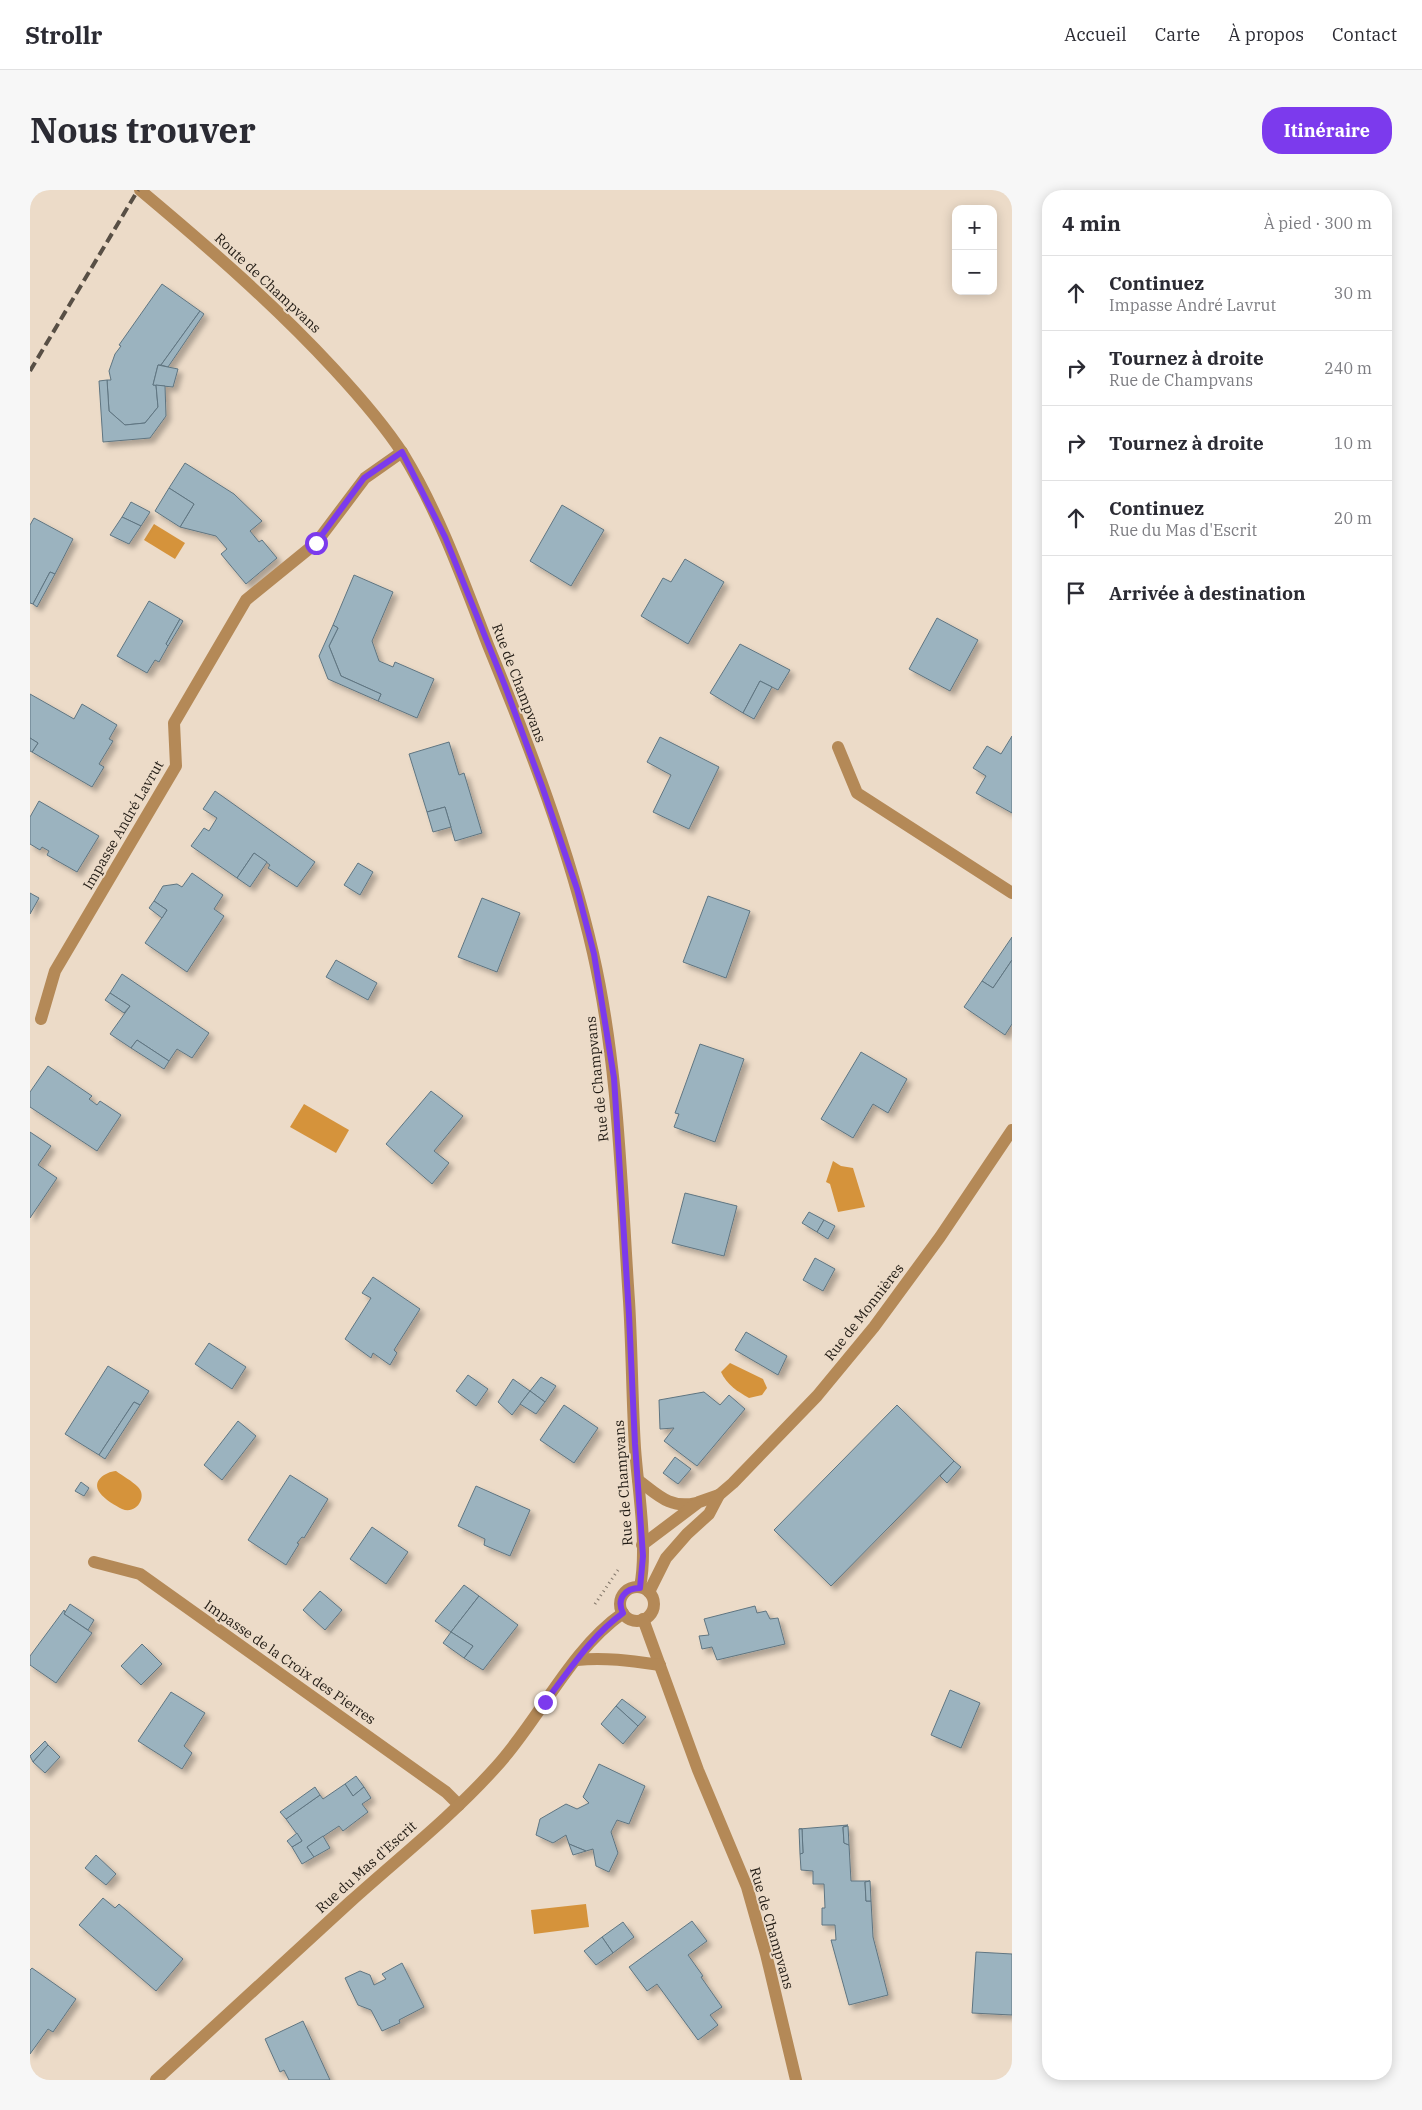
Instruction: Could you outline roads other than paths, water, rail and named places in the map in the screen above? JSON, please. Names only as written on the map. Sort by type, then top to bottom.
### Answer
[{"type":"street","name":"Route de Champvans","points":[[140,190],[244,278],[307,340],[368,405]]},
{"type":"street","name":"Rue de Champvans","points":[[368,405],[402,452],[445,537],[505,686],[542,786],[577,889],[594,954],[614,1078],[644,1590]]},
{"type":"street","name":"Impasse André Lavrut","points":[[41,1019],[55,971],[176,766],[174,723],[246,600],[316,543],[364,478],[402,452]]},
{"type":"street","points":[[838,747],[857,793],[1012,893]]},
{"type":"street","name":"Rue de Monnières","points":[[638,1480],[670,1503],[679,1505],[699,1502],[719,1495],[733,1483],[817,1396],[874,1327],[940,1237],[1012,1130]]},
{"type":"street","name":"Rue de Monnières","points":[[644,1590],[666,1558],[687,1534],[709,1514],[719,1495]]},
{"type":"street","name":"Rue de Monnières","points":[[642,1545],[699,1502]]},
{"type":"street","name":"Impasse de la Croix des Pierres","points":[[94,1562],[140,1574],[446,1792],[459,1805]]},
{"type":"street","points":[[629,1589],[644,1590],[653,1602],[651,1613],[643,1619],[632,1620],[620,1608],[621,1597],[629,1589]]},
{"type":"street","name":"Rue du Mas d'Escrit","points":[[156,2080],[278,1966],[459,1805],[519,1740],[577,1660],[598,1635],[623,1613]]},
{"type":"street","name":"Rue de Champvans","points":[[643,1619],[698,1770],[747,1887],[766,1954],[796,2080]]},
{"type":"street","points":[[577,1660],[593,1658],[660,1665]]},
{"type":"railway","points":[[30,371],[138,190]]}]
